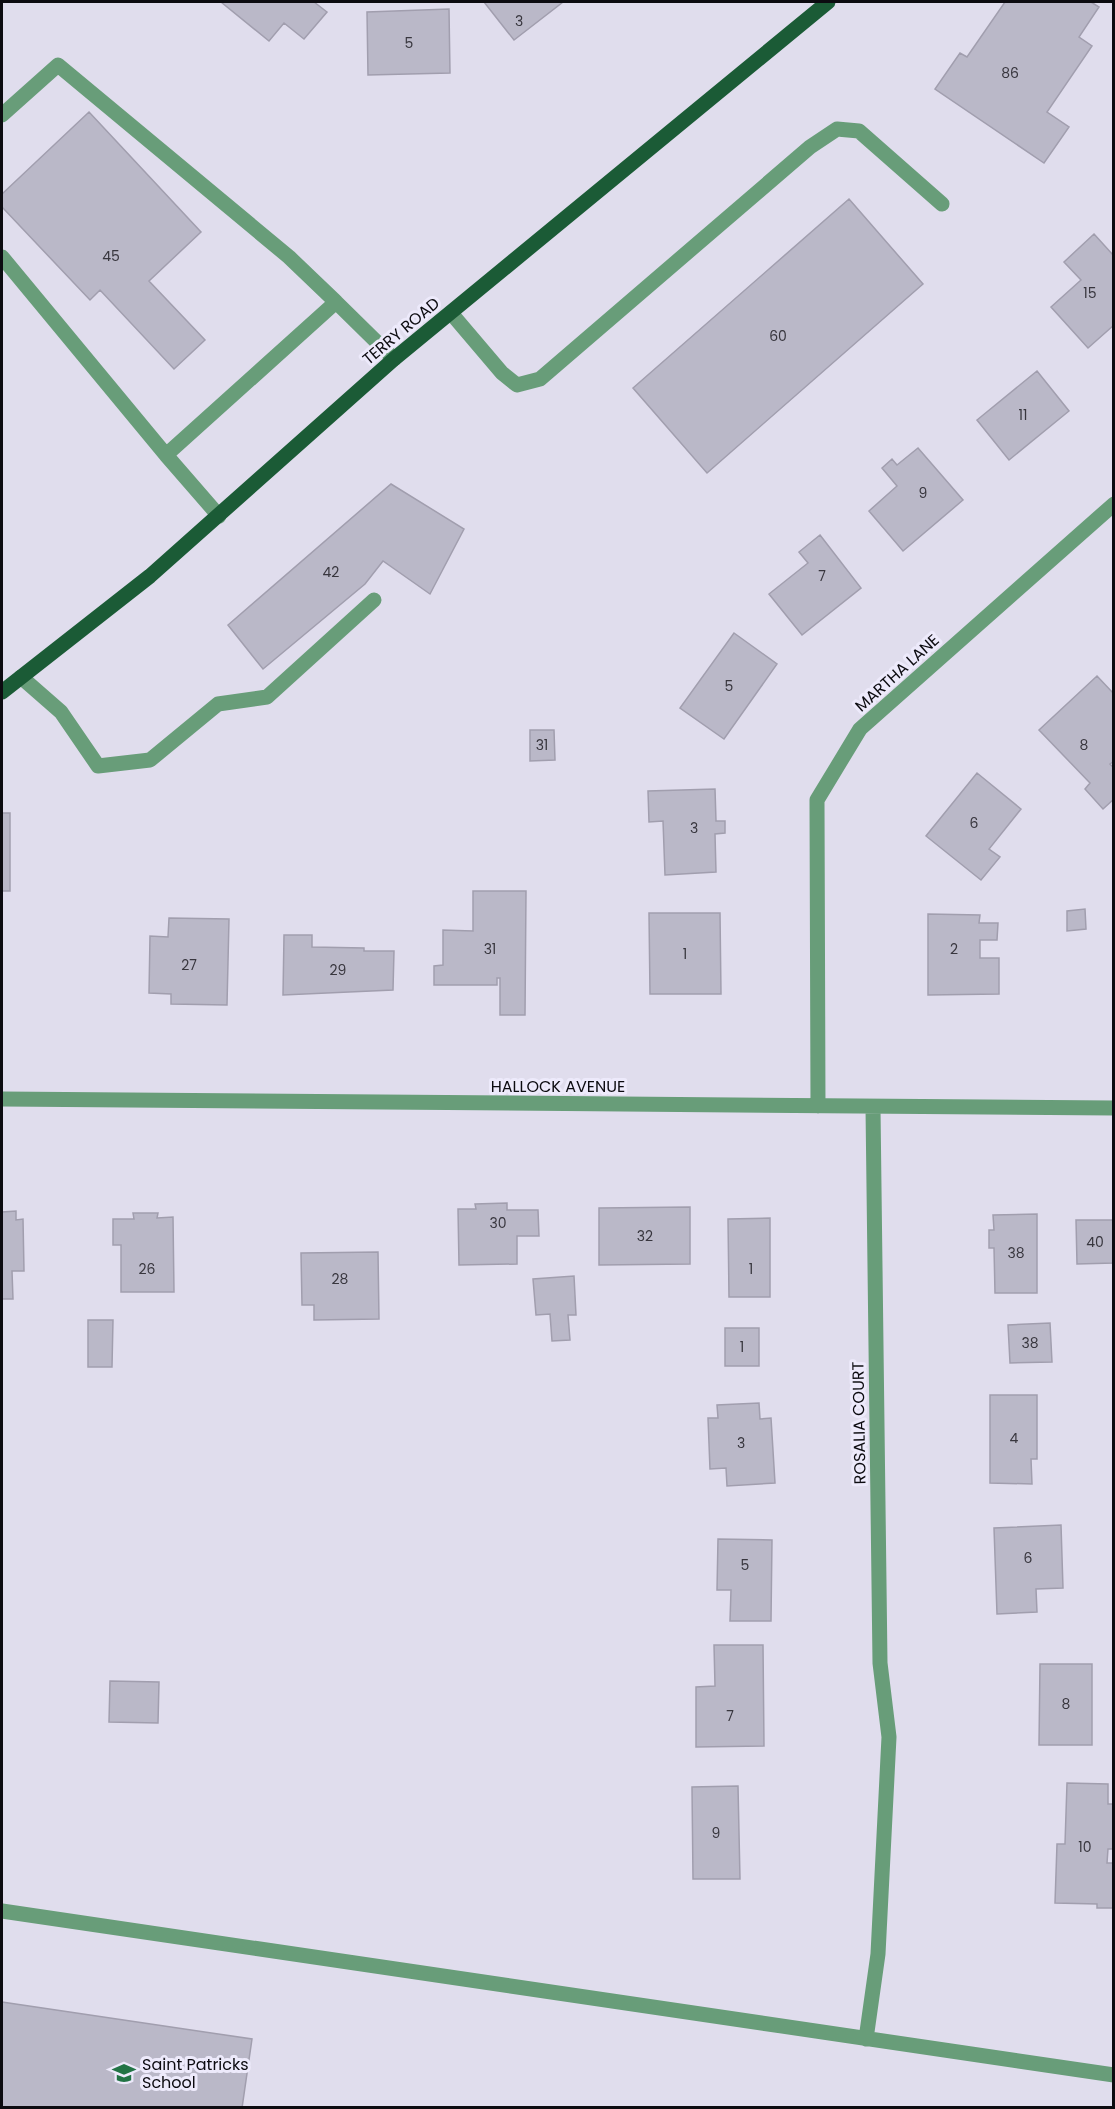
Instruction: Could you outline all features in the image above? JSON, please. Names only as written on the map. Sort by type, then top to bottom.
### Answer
[{"type":"main road","name":"TERRY ROAD","points":[[2,692],[150,576],[394,358],[828,2]]},
{"type":"street","points":[[2,115],[58,65],[289,257],[394,358]]},
{"type":"street","points":[[451,313],[502,373],[517,385],[540,379],[810,147],[837,129],[859,131],[942,204]]},
{"type":"street","points":[[2,257],[219,516]]},
{"type":"street","points":[[166,455],[336,302]]},
{"type":"street","name":"MARTHA LANE","points":[[818,1106],[817,800],[860,729],[1113,504]]},
{"type":"street","points":[[21,677],[61,712],[98,766],[150,760],[218,704],[267,697],[374,600]]},
{"type":"street","name":"HALLOCK AVENUE","points":[[2,1100],[1113,1108]]},
{"type":"street","name":"ROSALIA COURT","points":[[866,2039],[878,1954],[889,1737],[880,1663],[873,1108]]},
{"type":"street","points":[[2,1911],[1113,2075]]},
{"type":"building","points":[[221,2],[314,2],[327,12],[304,39],[284,23],[269,41]]},
{"type":"building","points":[[484,2],[563,2],[514,40]]},
{"type":"building","points":[[1005,2],[1091,2],[1099,7],[1079,37],[1092,46],[1047,112],[1069,127],[1044,163],[935,89],[960,53],[967,57]]},
{"type":"building","points":[[449,9],[450,73],[368,75],[367,12]]},
{"type":"building","points":[[89,112],[201,232],[149,281],[205,340],[174,369],[100,290],[90,300],[2,207],[2,194]]},
{"type":"building","points":[[849,199],[923,284],[707,473],[633,388]]},
{"type":"building","points":[[1094,234],[1114,256],[1114,325],[1088,348],[1051,307],[1081,280],[1064,262]]},
{"type":"building","points":[[1037,371],[1069,411],[1009,460],[977,420]]},
{"type":"building","points":[[918,448],[963,500],[903,551],[869,511],[897,486],[882,468],[892,459],[897,465]]},
{"type":"building","points":[[391,484],[464,529],[430,594],[383,561],[365,584],[263,669],[228,625]]},
{"type":"building","points":[[820,535],[861,588],[802,635],[769,594],[808,563],[799,552]]},
{"type":"building","points":[[734,633],[777,664],[724,739],[680,708]]},
{"type":"building","points":[[1097,676],[1114,694],[1114,761],[1110,764],[1114,768],[1114,799],[1103,809],[1085,789],[1090,783],[1039,730]]},
{"type":"building","points":[[530,730],[554,730],[555,760],[530,761]]},
{"type":"building","points":[[977,773],[1021,809],[989,849],[1000,857],[981,880],[926,836]]},
{"type":"building","points":[[715,789],[716,821],[725,821],[725,833],[715,834],[716,872],[665,875],[663,821],[649,822],[648,791]]},
{"type":"building","points":[[2,813],[10,813],[10,891],[2,891]]},
{"type":"building","points":[[473,891],[526,891],[525,1015],[500,1015],[500,978],[497,978],[497,985],[434,985],[434,966],[443,965],[443,930],[473,931]]},
{"type":"building","points":[[1085,909],[1086,929],[1067,931],[1067,911]]},
{"type":"building","points":[[649,913],[720,913],[721,994],[650,994]]},
{"type":"building","points":[[928,914],[980,915],[979,923],[998,923],[997,940],[980,940],[980,958],[999,958],[999,994],[928,995]]},
{"type":"building","points":[[169,918],[229,919],[227,1005],[171,1004],[171,994],[149,993],[150,936],[168,937]]},
{"type":"building","points":[[284,935],[312,935],[312,947],[394,951],[393,990],[283,995]]},
{"type":"building","points":[[507,1203],[507,1210],[538,1210],[539,1236],[517,1236],[517,1264],[459,1265],[458,1209],[476,1209],[475,1204]]},
{"type":"building","points":[[690,1207],[690,1264],[599,1265],[599,1208]]},
{"type":"building","points":[[16,1211],[16,1220],[23,1219],[24,1271],[12,1271],[13,1299],[2,1299],[2,1212]]},
{"type":"building","points":[[133,1213],[158,1213],[157,1218],[173,1217],[174,1292],[121,1292],[121,1245],[113,1245],[113,1219],[134,1219]]},
{"type":"building","points":[[1037,1214],[1037,1293],[995,1293],[994,1248],[989,1248],[989,1230],[994,1230],[993,1215]]},
{"type":"building","points":[[770,1218],[770,1297],[729,1297],[728,1219]]},
{"type":"building","points":[[1076,1220],[1114,1220],[1114,1263],[1077,1264]]},
{"type":"building","points":[[378,1252],[379,1319],[314,1320],[314,1305],[302,1305],[301,1253]]},
{"type":"building","points":[[574,1276],[576,1315],[568,1315],[570,1340],[552,1341],[550,1314],[536,1315],[533,1279]]},
{"type":"building","points":[[88,1320],[113,1320],[112,1367],[88,1367]]},
{"type":"building","points":[[1050,1323],[1052,1362],[1010,1363],[1008,1325]]},
{"type":"building","points":[[725,1328],[759,1328],[759,1366],[725,1366]]},
{"type":"building","points":[[990,1395],[1037,1395],[1037,1459],[1031,1459],[1032,1484],[990,1483]]},
{"type":"building","points":[[759,1403],[760,1419],[771,1418],[775,1483],[727,1486],[726,1468],[710,1469],[708,1418],[718,1418],[717,1405]]},
{"type":"building","points":[[1061,1525],[1063,1588],[1036,1589],[1037,1612],[997,1614],[994,1528]]},
{"type":"building","points":[[718,1539],[772,1540],[771,1621],[730,1621],[731,1590],[717,1590]]},
{"type":"building","points":[[714,1645],[763,1645],[764,1746],[696,1747],[696,1687],[715,1686]]},
{"type":"building","points":[[1040,1664],[1092,1664],[1092,1745],[1039,1745]]},
{"type":"building","points":[[110,1681],[159,1682],[158,1723],[109,1722]]},
{"type":"building","points":[[1067,1783],[1108,1784],[1108,1804],[1114,1804],[1114,1849],[1108,1849],[1107,1863],[1114,1863],[1114,1908],[1097,1908],[1097,1904],[1055,1903],[1057,1844],[1065,1844]]},
{"type":"building","points":[[738,1786],[740,1879],[693,1879],[692,1787]]},
{"type":"building","name":"Saint Patricks School","points":[[2,2002],[252,2039],[242,2108],[2,2108]]},
{"type":"place","name":"Saint Patricks School","points":[[124,2073]]}]
